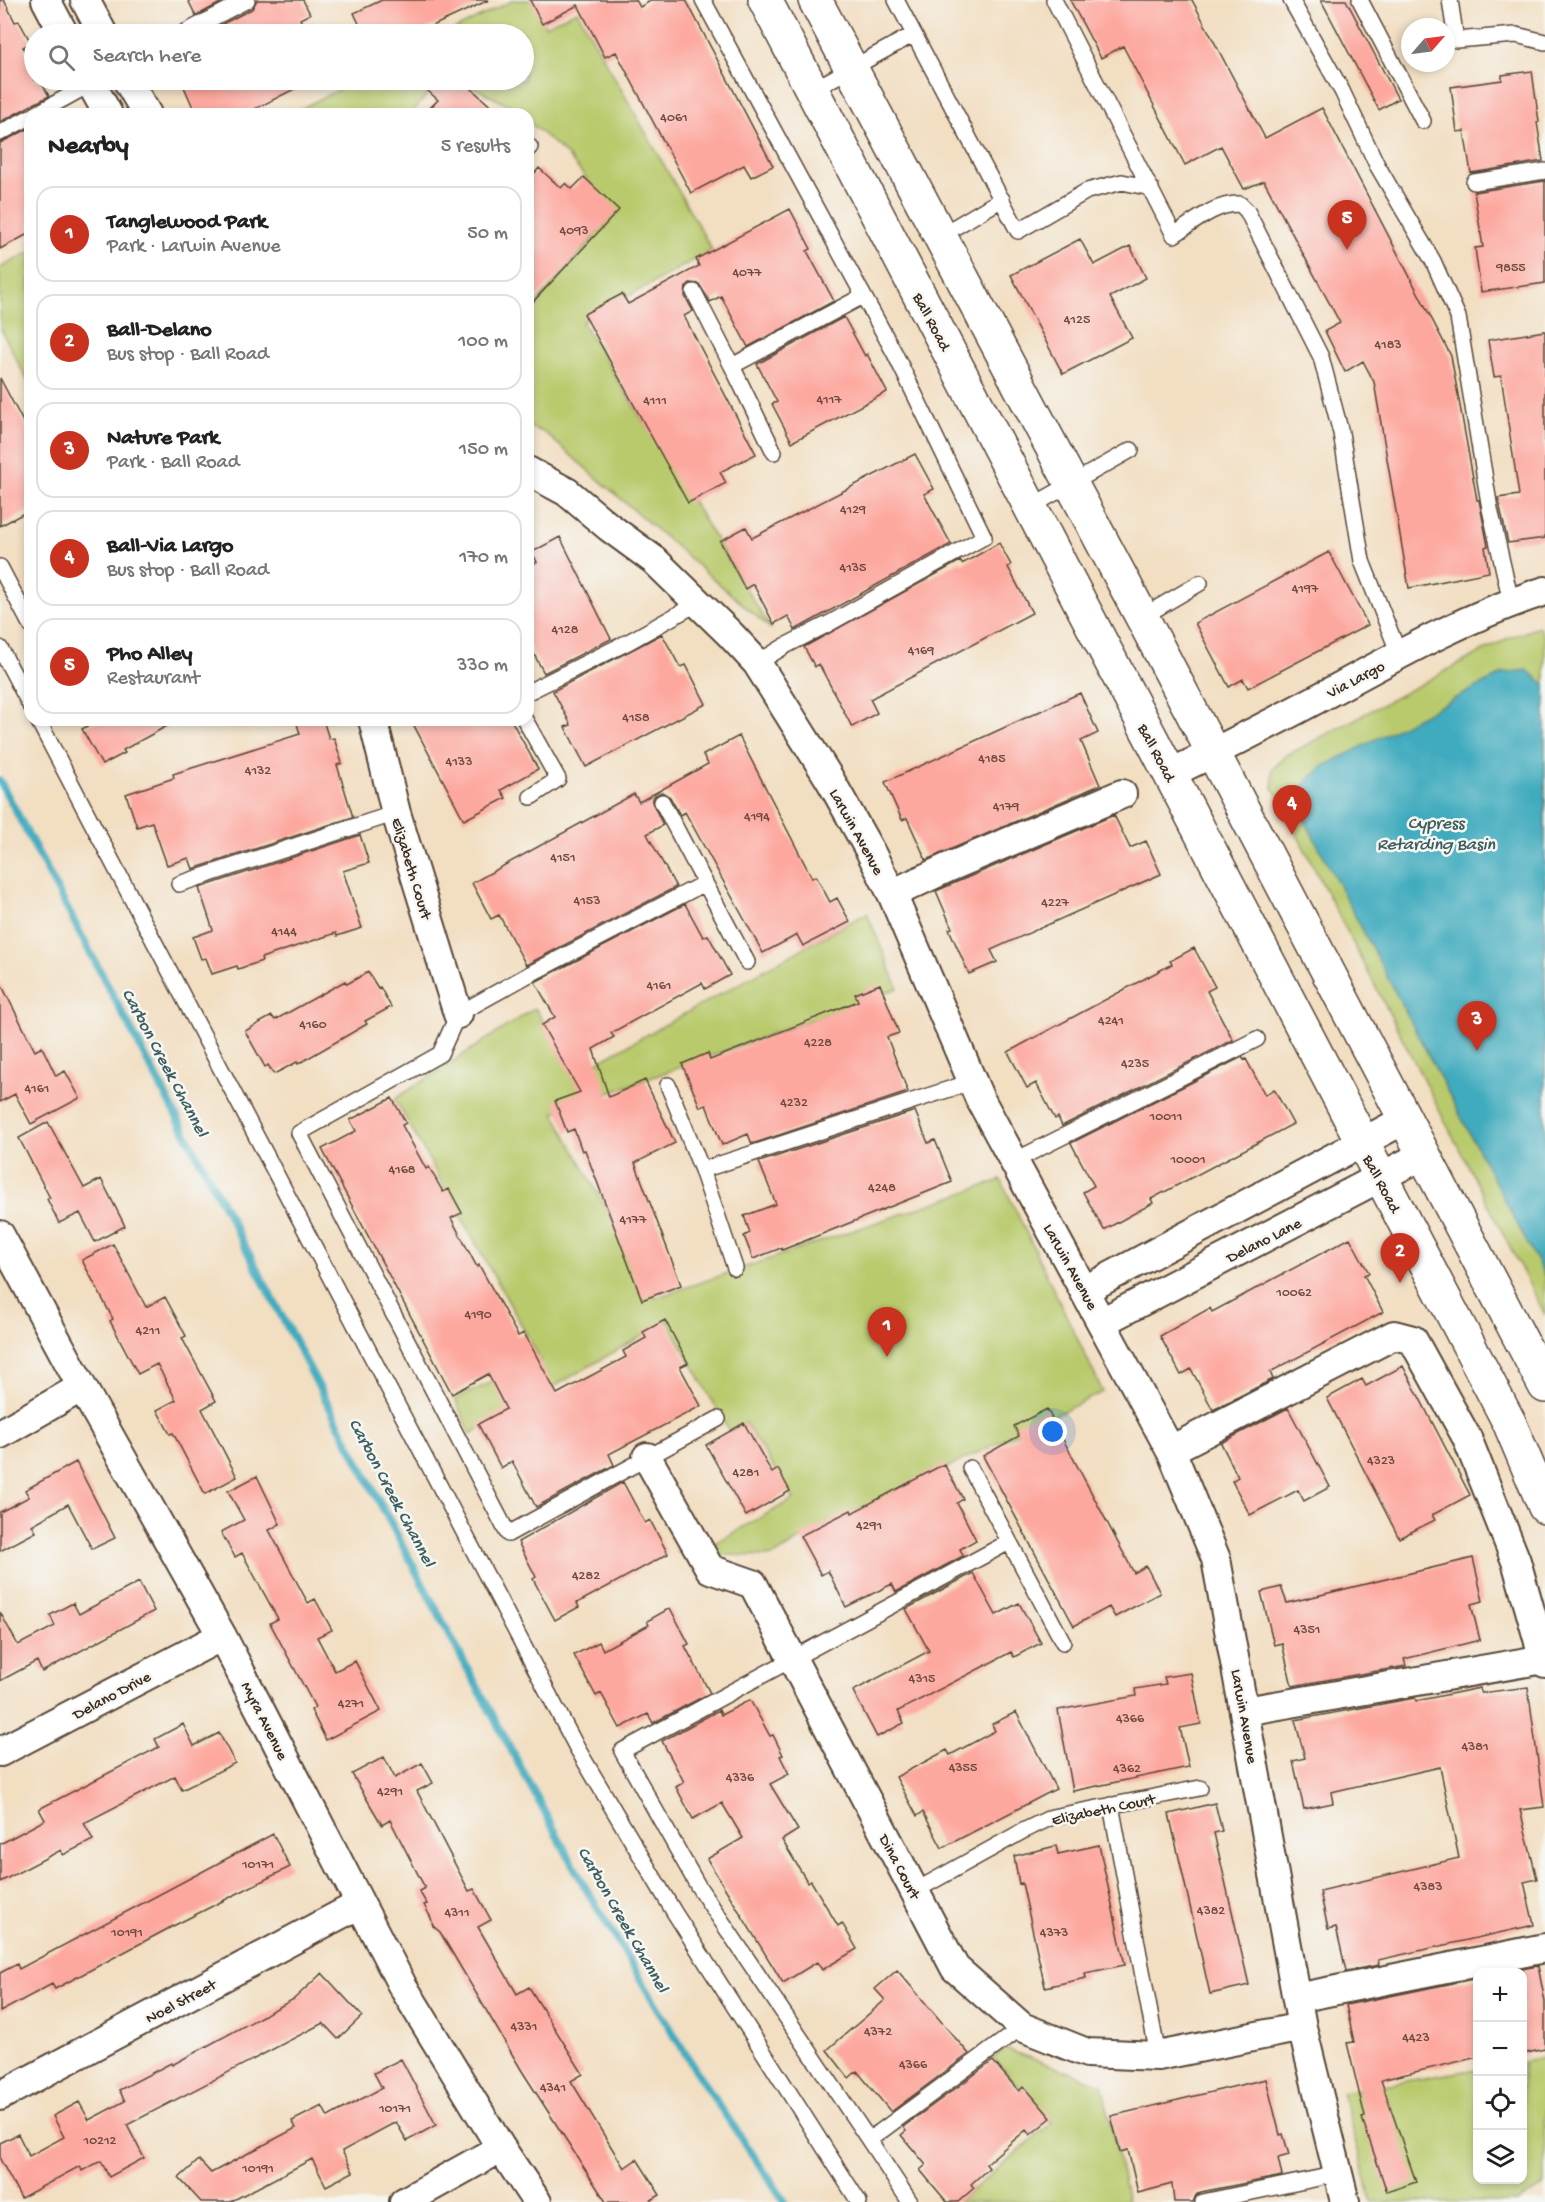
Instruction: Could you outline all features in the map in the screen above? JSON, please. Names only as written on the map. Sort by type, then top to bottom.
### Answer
[{"type":"main road","name":"Ball Road","points":[[765,0],[1509,1422],[1545,1507]]},
{"type":"main road","points":[[815,0],[1545,1386]]},
{"type":"street","points":[[46,0],[59,24]]},
{"type":"street","points":[[85,0],[98,24]]},
{"type":"street","points":[[97,90],[105,108]]},
{"type":"street","points":[[133,90],[143,108]]},
{"type":"street","name":"Larwin Avenue","points":[[534,474],[567,492],[654,560],[730,633],[757,663],[829,777],[892,894],[971,1082],[1171,1450],[1216,1559],[1302,2028],[1345,2202]]},
{"type":"street","name":"Via Largo","points":[[1169,774],[1449,628],[1511,602],[1545,591]]},
{"type":"street","name":"Elizabeth Court","points":[[374,726],[396,813],[458,1014]]},
{"type":"street","points":[[892,894],[958,863],[1122,794]]},
{"type":"street","points":[[1085,1290],[1404,1120]]},
{"type":"street","name":"Delano Lane","points":[[1102,1323],[1423,1155]]},
{"type":"street","name":"Myra Avenue","points":[[0,1234],[82,1387],[222,1636],[402,1985],[501,2148],[537,2202]]},
{"type":"street","points":[[1171,1450],[1394,1335],[1413,1340],[1467,1438],[1516,1561],[1545,1661],[1245,1711]]},
{"type":"street","points":[[0,1434],[82,1387]]},
{"type":"street","name":"Dina Court","points":[[647,1457],[710,1569],[753,1584],[955,1968],[1022,2027],[1087,2053],[1158,2056],[1302,2028]]},
{"type":"street","name":"Delano Drive","points":[[0,1752],[222,1636]]},
{"type":"street","name":"Noel Street","points":[[0,2096],[360,1904]]},
{"type":"street","points":[[1297,1998],[1545,1948]]},
{"type":"street","points":[[404,2202],[501,2148]]},
{"type":"lane","points":[[202,24],[247,0]]},
{"type":"lane","points":[[703,0],[910,385],[984,537],[757,663]]},
{"type":"lane","points":[[896,0],[1018,231],[1088,191],[1122,182],[1152,188]]},
{"type":"lane","points":[[1054,0],[1174,235],[1219,207],[1240,204],[1247,210],[1321,357],[1341,433],[1362,561],[1399,654]]},
{"type":"lane","points":[[1292,0],[1342,91],[1377,165],[1433,261],[1458,317],[1490,509],[1511,602]]},
{"type":"lane","points":[[1360,0],[1423,122]]},
{"type":"lane","points":[[1450,0],[1456,40],[1516,35],[1545,42]]},
{"type":"lane","points":[[812,90],[914,34]]},
{"type":"lane","points":[[46,108],[77,90]]},
{"type":"lane","points":[[0,134],[24,120]]},
{"type":"lane","points":[[1474,182],[1545,171]]},
{"type":"lane","points":[[940,236],[1002,199]]},
{"type":"lane","points":[[694,292],[774,452]]},
{"type":"lane","points":[[732,366],[863,297]]},
{"type":"lane","points":[[1030,507],[1131,450]]},
{"type":"lane","points":[[0,567],[24,613]]},
{"type":"lane","points":[[1142,617],[1200,583]]},
{"type":"lane","points":[[534,689],[630,641],[698,603]]},
{"type":"lane","points":[[0,648],[24,694]]},
{"type":"lane","points":[[41,726],[577,1748],[674,1912],[859,2202]]},
{"type":"lane","points":[[528,726],[558,780],[531,797]]},
{"type":"lane","points":[[662,802],[747,962]]},
{"type":"lane","points":[[178,884],[396,813]]},
{"type":"lane","points":[[705,883],[458,1014],[440,1054],[299,1133],[507,1534],[718,1419]]},
{"type":"lane","points":[[1014,1161],[1257,1039]]},
{"type":"lane","points":[[702,1170],[971,1082]]},
{"type":"lane","points":[[668,1085],[702,1170],[735,1268]]},
{"type":"lane","points":[[970,1468],[1063,1642]]},
{"type":"lane","points":[[910,2202],[698,1886],[622,1751],[1010,1542]]},
{"type":"lane","name":"Elizabeth Court","points":[[915,1892],[1023,1831],[1052,1818],[1200,1788]]},
{"type":"lane","points":[[1111,1805],[1158,2056]]},
{"type":"lane","points":[[868,2140],[1022,2027]]},
{"type":"lane","points":[[1203,2202],[1338,2174]]},
{"type":"green space","points":[[513,0],[532,0],[545,26],[577,11],[712,250],[582,322],[771,629],[545,433],[534,428],[534,306],[615,213],[567,155],[534,126],[534,108],[513,108],[479,90],[534,90],[534,24],[466,24]]},
{"type":"green space","points":[[338,90],[431,90],[416,108],[302,108]]},
{"type":"green space","points":[[24,255],[24,374],[0,327],[0,268]]},
{"type":"green space","name":"Cypress Retarding Basin","points":[[1539,627],[1545,639],[1545,1315],[1273,788],[1272,769],[1287,755],[1508,638]]},
{"type":"green space","points":[[867,913],[898,988],[554,1113],[655,1298],[1001,1180],[1103,1392],[804,1537],[774,1556],[719,1555],[713,1544],[794,1499],[745,1423],[729,1431],[668,1321],[471,1434],[455,1399],[541,1360],[395,1099],[535,1008],[574,1075]]},
{"type":"green space","points":[[1006,2049],[1102,2084],[1128,2202],[958,2202],[1052,2123],[993,2058]]},
{"type":"green space","points":[[1544,2058],[1545,2185],[1517,2202],[1372,2202],[1342,2092],[1473,2070],[1473,2184],[1527,2184],[1527,2061]]},
{"type":"water","name":"Cypress Retarding Basin","points":[[1527,670],[1545,684],[1545,1277],[1303,817],[1296,799],[1305,783],[1322,767],[1504,673]]},
{"type":"building","points":[[0,0],[4,0],[15,22],[19,21],[24,30],[24,90],[46,90],[49,96],[0,122]]},
{"type":"building","points":[[188,0],[226,0],[196,16]]},
{"type":"building","points":[[257,0],[303,0],[310,14],[300,19],[303,24],[223,24],[252,9]]},
{"type":"building","points":[[382,0],[489,0],[437,24],[359,24],[354,13]]},
{"type":"building","points":[[530,0],[636,0],[640,7],[652,0],[686,0],[773,166],[751,177],[744,165],[691,193],[616,52],[605,57],[578,5],[542,24]]},
{"type":"building","points":[[1070,0],[1192,0],[1265,138],[1322,108],[1451,356],[1477,500],[1479,500],[1488,546],[1485,547],[1489,572],[1409,588],[1374,382],[1363,361],[1345,372],[1325,331],[1340,323],[1264,181],[1244,189],[1221,146],[1185,165],[1123,46],[1101,58]]},
{"type":"building","points":[[1321,0],[1346,0],[1398,99],[1379,110]]},
{"type":"building","points":[[1532,71],[1543,161],[1471,173],[1464,131],[1457,132],[1451,87],[1502,80],[1502,75]]},
{"type":"building","points":[[185,90],[292,90],[257,108],[193,108]]},
{"type":"building","points":[[427,90],[473,90],[492,108],[430,108],[438,100]]},
{"type":"building","points":[[24,131],[24,236],[0,249],[0,143]]},
{"type":"building","points":[[539,168],[561,188],[566,183],[572,189],[584,177],[619,210],[534,301],[534,174]]},
{"type":"building","points":[[1545,181],[1545,283],[1481,292],[1475,248],[1483,247],[1474,192]]},
{"type":"building","points":[[790,209],[811,249],[807,251],[834,301],[748,347],[721,296],[710,302],[699,284],[690,283],[686,287],[685,296],[693,311],[684,316],[756,454],[720,472],[726,483],[688,503],[584,314],[622,294],[628,304],[699,266],[696,259]]},
{"type":"building","points":[[1080,239],[1094,265],[1130,246],[1146,278],[1110,297],[1132,338],[1063,374],[1011,275]]},
{"type":"building","points":[[844,317],[887,392],[792,442],[772,404],[777,402],[757,364]]},
{"type":"building","points":[[1545,331],[1545,538],[1508,543],[1498,498],[1519,495],[1501,376],[1494,377],[1488,340]]},
{"type":"building","points":[[0,378],[24,424],[24,513],[0,526]]},
{"type":"building","points":[[915,454],[934,489],[924,494],[951,544],[795,630],[788,616],[774,624],[753,584],[745,589],[720,541],[746,527],[752,538]]},
{"type":"building","points":[[560,537],[611,639],[544,673],[534,654],[534,564],[537,562],[534,551]]},
{"type":"building","points":[[999,543],[1011,565],[1008,567],[1032,613],[870,699],[877,713],[852,727],[819,664],[815,667],[804,647],[960,561],[962,564]]},
{"type":"building","points":[[1329,552],[1368,625],[1248,688],[1243,679],[1229,687],[1195,623]]},
{"type":"building","points":[[662,634],[680,667],[686,665],[706,704],[586,767],[565,727],[571,725],[553,691]]},
{"type":"building","points":[[1080,693],[1098,733],[1081,741],[1100,785],[926,860],[907,818],[902,820],[885,782]]},
{"type":"building","points":[[87,726],[167,726],[123,750],[125,753],[102,765],[82,729]]},
{"type":"building","points":[[298,726],[325,726],[329,739],[334,738],[342,763],[337,765],[353,817],[193,869],[189,858],[167,865],[152,822],[137,827],[126,794],[174,778],[173,774],[300,734]]},
{"type":"building","points":[[414,726],[514,726],[538,769],[501,790],[506,798],[464,820]]},
{"type":"building","points":[[739,736],[812,878],[816,876],[830,902],[837,898],[850,922],[803,946],[797,935],[763,953],[685,812],[680,815],[670,797],[662,792],[654,796],[652,802],[663,825],[647,834],[676,887],[526,965],[499,915],[491,919],[472,883],[634,794],[639,802],[708,764],[703,755]]},
{"type":"building","points":[[1114,815],[1130,848],[1146,841],[1161,874],[991,950],[997,962],[969,974],[949,929],[952,928],[936,891]]},
{"type":"building","points":[[360,835],[369,863],[343,871],[362,928],[337,936],[336,933],[261,958],[262,961],[238,969],[237,966],[212,974],[206,958],[201,959],[193,937],[213,930],[199,888]]},
{"type":"building","points":[[685,904],[703,937],[708,935],[730,975],[705,989],[702,983],[611,1033],[614,1037],[593,1049],[609,1097],[645,1080],[675,1143],[635,1163],[681,1285],[642,1300],[585,1150],[582,1151],[574,1129],[567,1132],[555,1101],[580,1092],[542,1025],[555,1017],[535,982]]},
{"type":"building","points":[[1194,948],[1215,987],[1207,991],[1233,1040],[1062,1126],[1058,1117],[1055,1119],[1036,1083],[1027,1088],[1008,1052],[1172,964],[1170,961]]},
{"type":"building","points":[[368,972],[391,1007],[365,1021],[367,1024],[298,1064],[297,1062],[274,1074],[268,1065],[265,1067],[245,1031],[272,1016],[275,1020],[345,981],[347,984]]},
{"type":"building","points":[[0,982],[35,1051],[42,1047],[56,1076],[65,1071],[80,1098],[31,1124],[15,1094],[0,1102]]},
{"type":"building","points":[[880,984],[899,1033],[887,1037],[908,1092],[752,1144],[748,1134],[722,1145],[706,1105],[700,1107],[682,1064],[708,1053],[710,1060],[858,1001],[855,994]]},
{"type":"building","points":[[1242,1057],[1246,1059],[1265,1095],[1274,1089],[1293,1124],[1151,1199],[1153,1203],[1104,1230],[1083,1192],[1094,1186],[1071,1143]]},
{"type":"building","points":[[392,1098],[406,1123],[402,1125],[426,1169],[429,1167],[443,1192],[449,1189],[462,1213],[451,1218],[477,1267],[479,1265],[518,1336],[524,1333],[557,1394],[626,1357],[623,1351],[646,1338],[643,1332],[665,1320],[688,1363],[680,1367],[701,1406],[609,1454],[614,1465],[536,1507],[512,1461],[501,1468],[478,1424],[506,1409],[488,1374],[452,1394],[322,1149],[356,1131],[350,1120]]},
{"type":"building","points":[[915,1111],[928,1143],[935,1140],[952,1182],[782,1250],[781,1248],[753,1259],[744,1236],[750,1233],[744,1216],[776,1204],[759,1162]]},
{"type":"building","points":[[48,1122],[84,1188],[101,1179],[125,1226],[95,1242],[80,1213],[59,1223],[47,1199],[50,1198],[19,1138]]},
{"type":"building","points":[[1350,1238],[1369,1273],[1364,1275],[1383,1312],[1270,1372],[1273,1379],[1213,1410],[1191,1369],[1181,1375],[1160,1336],[1210,1308],[1212,1312]]},
{"type":"building","points":[[113,1244],[146,1307],[165,1297],[186,1336],[182,1338],[216,1401],[202,1409],[237,1477],[205,1494],[173,1433],[170,1434],[157,1410],[176,1400],[157,1364],[138,1374],[110,1321],[113,1319],[82,1260]]},
{"type":"building","points":[[1403,1366],[1470,1495],[1432,1515],[1435,1520],[1399,1538],[1327,1398],[1362,1379],[1366,1386]]},
{"type":"building","points":[[1288,1408],[1330,1487],[1304,1501],[1298,1490],[1250,1515],[1232,1481],[1238,1477],[1221,1443]]},
{"type":"building","points":[[1047,1409],[1134,1573],[1146,1566],[1160,1593],[1115,1617],[1109,1607],[1074,1626],[983,1456],[1019,1436],[1014,1426]]},
{"type":"building","points":[[744,1423],[772,1473],[778,1469],[790,1491],[746,1516],[706,1445]]},
{"type":"building","points":[[76,1462],[115,1538],[92,1549],[68,1504],[32,1525],[36,1532],[0,1551],[0,1512],[29,1497],[25,1490]]},
{"type":"building","points":[[944,1464],[963,1499],[957,1503],[976,1540],[960,1549],[963,1556],[896,1592],[892,1584],[846,1607],[828,1571],[821,1575],[800,1536],[851,1510],[852,1513]]},
{"type":"building","points":[[257,1476],[280,1524],[269,1530],[308,1603],[315,1599],[332,1630],[317,1637],[335,1671],[355,1661],[381,1711],[326,1740],[311,1710],[315,1707],[270,1623],[278,1619],[242,1553],[235,1557],[221,1532],[244,1520],[228,1491]]},
{"type":"building","points":[[623,1482],[645,1523],[650,1520],[668,1554],[577,1603],[579,1607],[555,1620],[533,1579],[536,1577],[518,1542]]},
{"type":"building","points":[[1473,1558],[1483,1601],[1471,1604],[1480,1640],[1404,1659],[1406,1666],[1292,1686],[1282,1643],[1274,1645],[1261,1592],[1281,1587],[1287,1603]]},
{"type":"building","points":[[973,1573],[996,1615],[1019,1603],[1041,1643],[1014,1657],[1011,1652],[898,1711],[904,1723],[877,1737],[853,1691],[929,1651],[906,1609]]},
{"type":"building","points":[[139,1582],[154,1611],[42,1672],[37,1661],[0,1681],[0,1612],[18,1645],[55,1626],[50,1615],[73,1603],[79,1614]]},
{"type":"building","points":[[670,1608],[689,1644],[685,1646],[710,1693],[653,1723],[648,1714],[620,1728],[601,1693],[596,1696],[574,1655],[599,1642],[603,1650],[649,1625],[647,1621]]},
{"type":"building","points":[[1191,1673],[1201,1724],[1180,1728],[1189,1767],[1073,1791],[1058,1710],[1136,1696],[1135,1689],[1166,1684],[1164,1677]]},
{"type":"building","points":[[1528,1687],[1544,1807],[1520,1810],[1537,1879],[1524,1882],[1534,1925],[1378,1960],[1379,1965],[1346,1971],[1336,1927],[1328,1929],[1320,1891],[1459,1858],[1440,1767],[1331,1792],[1333,1803],[1304,1809],[1293,1761],[1305,1758],[1295,1720],[1415,1698],[1416,1701],[1480,1688],[1481,1693]]},
{"type":"building","points":[[750,1700],[770,1736],[773,1735],[789,1774],[770,1784],[798,1830],[782,1840],[808,1883],[811,1881],[838,1926],[842,1923],[857,1949],[822,1970],[817,1962],[783,1983],[707,1859],[743,1838],[722,1803],[693,1819],[676,1787],[684,1782],[662,1741],[719,1710],[721,1715]]},
{"type":"building","points":[[1016,1712],[1056,1789],[942,1848],[923,1812],[917,1816],[896,1777],[947,1750],[950,1755],[995,1731],[992,1724]]},
{"type":"building","points":[[183,1724],[194,1746],[219,1733],[235,1763],[182,1790],[175,1776],[84,1823],[93,1840],[63,1855],[61,1850],[0,1882],[0,1844],[45,1820],[39,1809],[159,1747],[155,1739]]},
{"type":"building","points":[[384,1757],[395,1778],[422,1763],[433,1783],[417,1791],[469,1891],[474,1889],[491,1920],[478,1927],[517,1994],[529,1987],[583,2074],[571,2081],[624,2168],[637,2159],[660,2195],[648,2202],[606,2202],[522,2071],[440,1932],[433,1926],[424,1905],[427,1904],[419,1891],[425,1888],[390,1820],[382,1825],[352,1774]]},
{"type":"building","points":[[1215,1803],[1222,1831],[1214,1833],[1249,1985],[1210,1994],[1169,1814]]},
{"type":"building","points":[[273,1834],[290,1867],[55,1989],[52,1984],[0,2012],[0,1973],[17,1964],[19,1969]]},
{"type":"building","points":[[1099,1845],[1125,1965],[1085,1973],[1086,1978],[1045,1987],[1014,1856],[1056,1846],[1058,1854]]},
{"type":"building","points":[[1538,1966],[1545,2002],[1545,2049],[1527,2053],[1527,2022],[1527,1968]]},
{"type":"building","points":[[897,1970],[969,2054],[891,2112],[857,2071],[849,2078],[827,2050],[885,2000],[875,1989]]},
{"type":"building","points":[[322,1973],[362,2016],[338,2039],[323,2023],[127,2125],[144,2158],[109,2177],[101,2161],[82,2171],[80,2166],[21,2198],[0,2159],[0,2143],[18,2134],[29,2156],[64,2137],[53,2116],[79,2102],[89,2120],[125,2101],[119,2090],[171,2063],[172,2065],[294,1999]]},
{"type":"building","points":[[1473,1979],[1473,2058],[1381,2080],[1416,2182],[1387,2192],[1362,2118],[1365,2117],[1347,2043],[1354,2042],[1346,2005]]},
{"type":"building","points":[[401,2059],[436,2125],[407,2141],[396,2122],[342,2151],[353,2172],[326,2186],[312,2159],[230,2202],[201,2202],[179,2178],[199,2160],[211,2173],[296,2128],[292,2121],[322,2106],[328,2117],[382,2088],[374,2073]]},
{"type":"building","points":[[993,2061],[1019,2091],[1024,2086],[1051,2118],[1030,2135],[1026,2130],[986,2164],[989,2168],[971,2184],[974,2188],[958,2202],[947,2202],[920,2170],[926,2165],[901,2135],[906,2131],[903,2127]]},
{"type":"building","points":[[1266,2079],[1280,2135],[1283,2134],[1289,2155],[1278,2158],[1282,2176],[1201,2192],[1196,2195],[1193,2202],[1174,2202],[1172,2184],[1138,2193],[1128,2150],[1120,2152],[1111,2116]]},
{"type":"waterway","name":"Carbon Creek Channel","points":[[0,781],[457,1649],[585,1887],[699,2076],[785,2202]]},
{"type":"place","name":"Pho Alley","points":[[1347,250]]},
{"type":"place","name":"Ball-Via Largo","points":[[1292,835]]},
{"type":"place","name":"Nature Park","points":[[1477,1051]]},
{"type":"place","name":"Ball-Delano","points":[[1400,1283]]},
{"type":"place","name":"Tanglewood Park","points":[[887,1357]]}]
